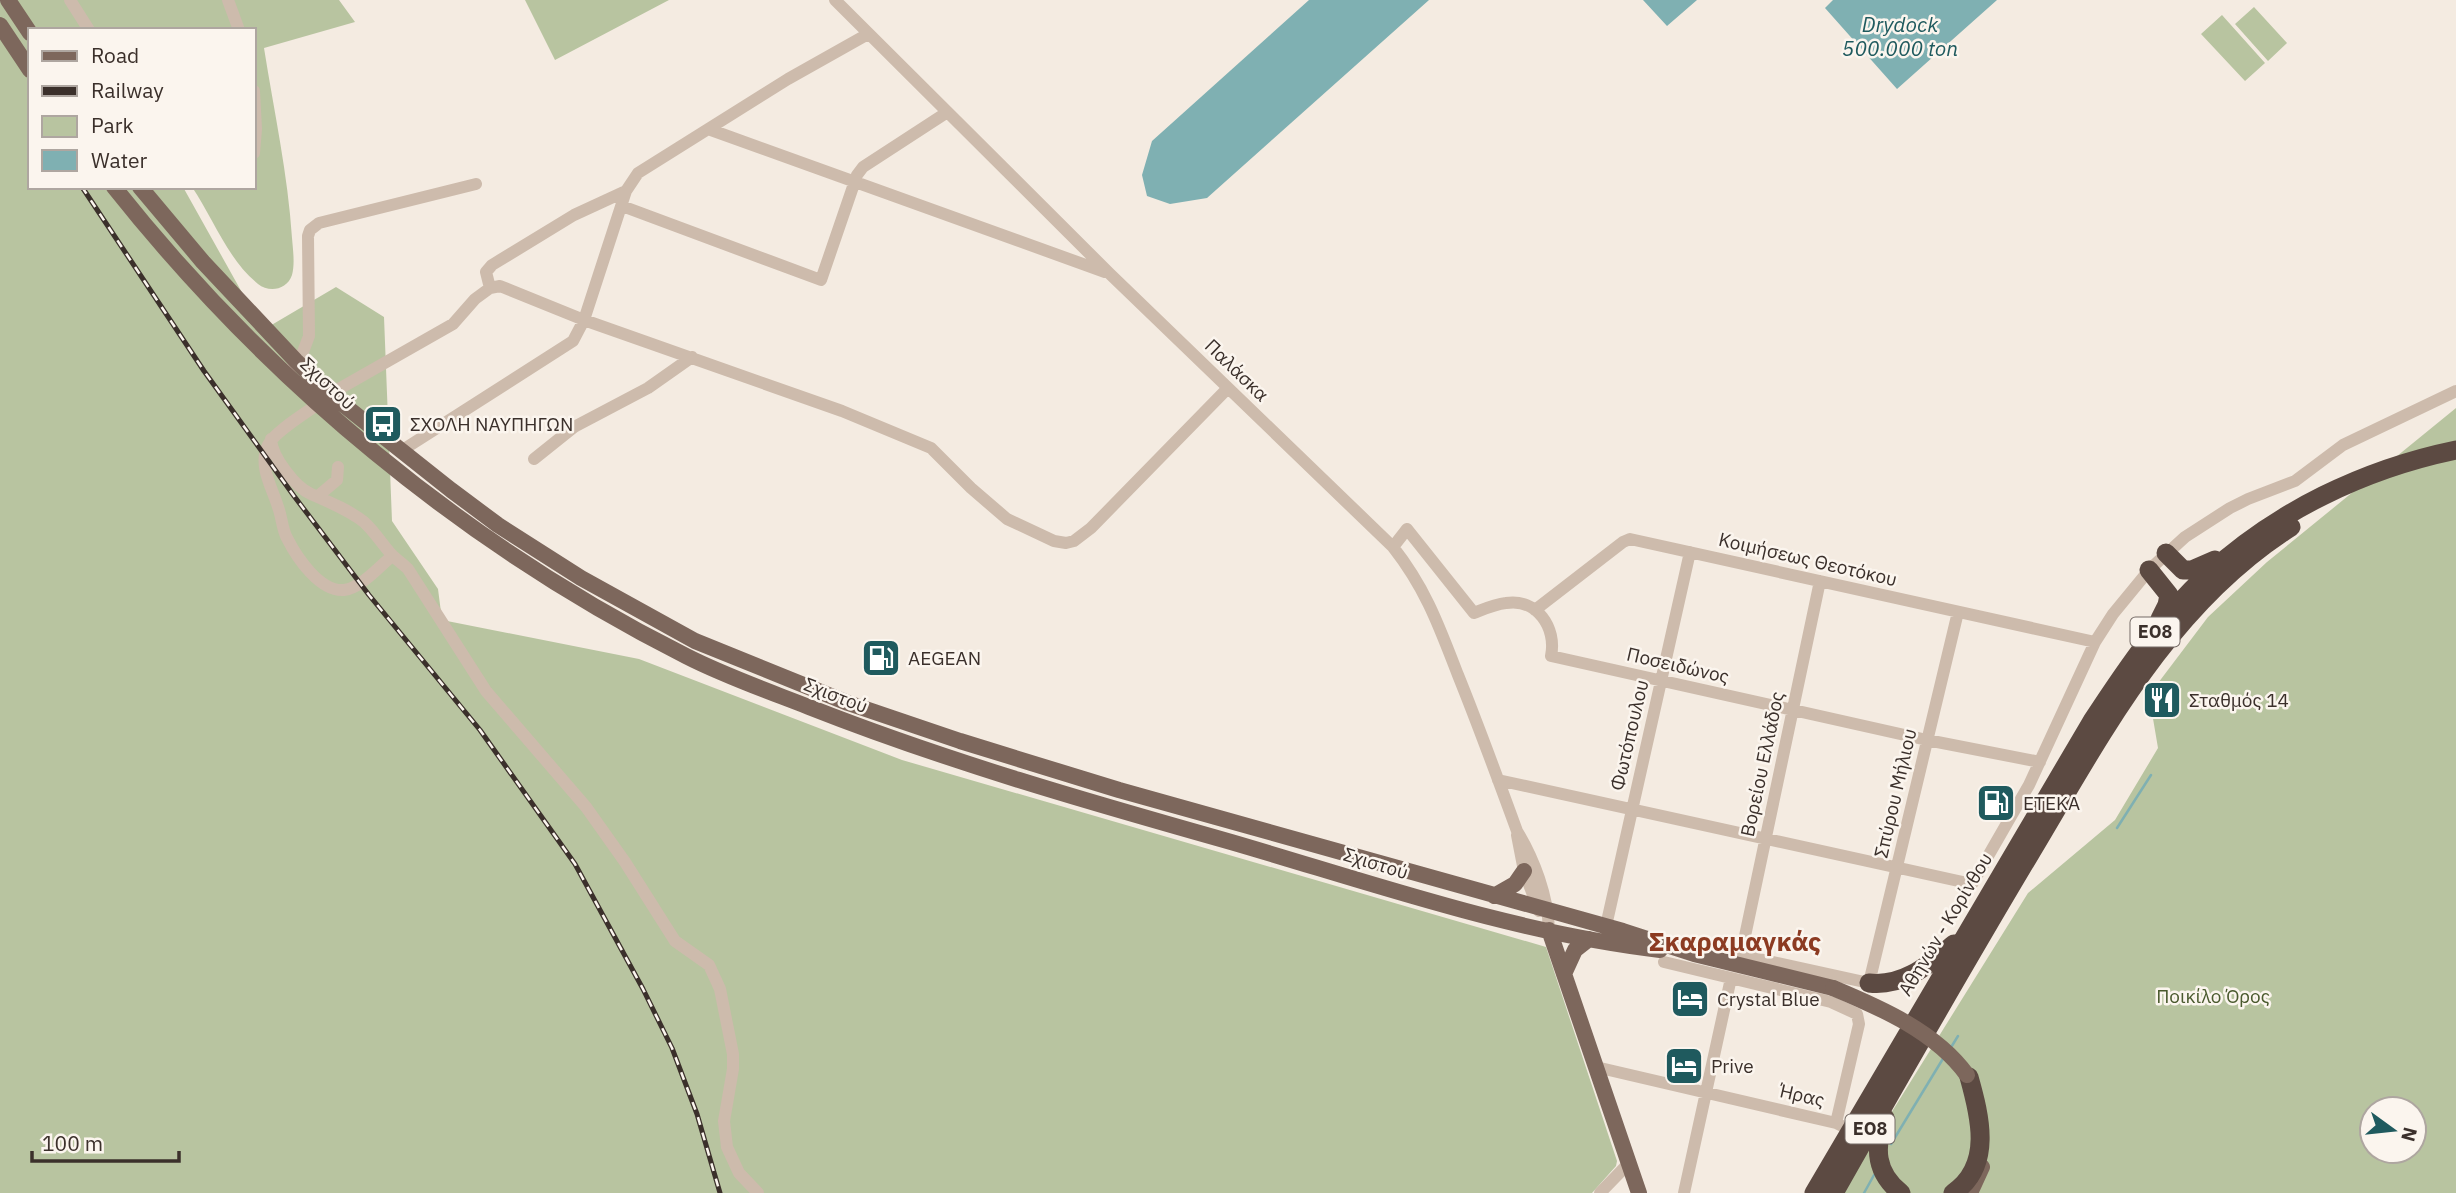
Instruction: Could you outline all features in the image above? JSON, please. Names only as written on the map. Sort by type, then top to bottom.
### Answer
[{"type":"highway","name":"Αθηνών - Κορίνθου","points":[[1814,1193],[1843,1126],[1964,936],[2092,720],[2151,637],[2206,575],[2284,517],[2338,488],[2411,460],[2456,450]]},
{"type":"highway","name":"Αθηνών - Κορίνθου","points":[[1834,1193],[2104,728],[2141,674],[2188,615],[2216,586],[2288,528],[2384,481],[2456,464]]},
{"type":"highway","points":[[2166,554],[2178,568],[2189,571],[2235,551]]},
{"type":"highway","points":[[2148,570],[2169,595],[2167,605],[2151,637]]},
{"type":"highway","points":[[1870,983],[1882,984],[1905,978],[1933,961],[1964,936]]},
{"type":"highway","points":[[1901,1193],[1882,1172],[1877,1143],[1907,1065]]},
{"type":"highway","points":[[1953,1193],[1965,1183],[1972,1172],[1981,1139],[1979,1113],[1968,1076]]},
{"type":"main road","points":[[8,0],[28,30]]},
{"type":"main road","points":[[0,25],[28,67]]},
{"type":"main road","name":"Σχιστού","points":[[116,189],[197,284],[440,506],[509,554],[610,615],[733,677],[889,737],[1113,810],[1460,909],[1589,939],[1621,938],[1833,988],[1873,1005],[1909,1025],[1945,1051],[1968,1076],[1981,1098],[1988,1133],[1981,1169],[1970,1193]]},
{"type":"main road","name":"Σχιστού","points":[[142,189],[292,368]]},
{"type":"main road","name":"Σχιστού","points":[[324,399],[401,451],[498,524],[581,578],[695,641],[739,660],[848,703],[973,745],[1119,790],[1606,926],[1621,938]]},
{"type":"main road","points":[[1494,896],[1515,884],[1524,871]]},
{"type":"main road","points":[[1549,930],[1639,1193]]},
{"type":"main road","points":[[1621,938],[1741,956]]},
{"type":"main road","points":[[1621,938],[1664,962]]},
{"type":"main road","points":[[1564,974],[1575,950],[1589,939]]},
{"type":"street","points":[[70,0],[88,28]]},
{"type":"street","points":[[228,0],[238,28]]},
{"type":"street","name":"Παλάσκα","points":[[835,0],[946,113],[1392,547],[1418,582],[1432,608],[1517,831],[1527,848],[1549,930]]},
{"type":"street","points":[[401,451],[573,341],[584,320],[626,191],[638,173],[711,130],[788,79],[868,34]]},
{"type":"street","points":[[622,206],[821,280],[863,167],[946,113]]},
{"type":"street","points":[[711,130],[1110,274]]},
{"type":"street","points":[[292,368],[303,352],[309,336],[310,230],[319,223],[476,184]]},
{"type":"street","points":[[490,288],[486,272],[492,265],[574,215],[626,191]]},
{"type":"street","points":[[392,556],[348,590],[337,590],[316,579],[287,538],[264,471],[266,450],[271,439],[324,399],[453,324],[471,303],[490,288],[500,286],[584,320],[842,411],[931,448],[1007,519],[1054,541],[1066,543],[1074,541],[1091,528],[1228,388]]},
{"type":"street","points":[[534,458],[574,427],[648,388],[692,357]]},
{"type":"street","points":[[1498,780],[1972,884],[2040,762],[2095,642],[2113,614],[2148,570],[2185,537],[2230,508],[2295,481],[2343,445],[2456,391]]},
{"type":"street","points":[[271,439],[273,451],[281,465],[309,493],[362,520],[392,556],[408,569],[497,706],[586,807],[675,941],[709,965],[720,989],[733,1054],[724,1121],[727,1147],[739,1173],[758,1193]]},
{"type":"street","points":[[318,496],[337,480],[338,467]]},
{"type":"street","points":[[1392,547],[1407,529],[1474,613],[1509,602],[1520,603],[1535,610]]},
{"type":"street","name":"Κοιμήσεως Θεοτόκου","points":[[1535,610],[1624,540],[1632,540],[2095,642]]},
{"type":"street","name":"Φωτόπουλου","points":[[1606,926],[1690,552]]},
{"type":"street","name":"Βορείου Ελλάδος","points":[[1741,956],[1820,582]]},
{"type":"street","name":"Ποσειδώνος","points":[[1535,610],[1550,629],[1553,644],[1551,656],[1927,740],[2040,762]]},
{"type":"street","name":"Σπύρου Μήλιου","points":[[1870,983],[1958,612]]},
{"type":"street","name":"Παλάσκα","points":[[1517,831],[1524,871],[1543,910]]},
{"type":"street","points":[[1741,956],[1870,983]]},
{"type":"street","points":[[1664,962],[1731,978],[1684,1193]]},
{"type":"street","name":"Ήρας","points":[[1596,1067],[1843,1126],[1859,1024],[1857,1014],[1831,1002],[1731,978]]},
{"type":"street","points":[[1600,1193],[1629,1163]]},
{"type":"green space","points":[[0,0],[339,0],[355,22],[264,48],[284,167],[293,252],[292,275],[282,287],[262,287],[247,274],[229,251],[193,189],[256,189],[256,28],[28,28],[28,189],[184,189],[263,330],[336,287],[384,317],[392,521],[438,589],[442,620],[639,659],[902,760],[1546,947],[1617,1161],[1616,1166],[1592,1193],[0,1193]]},
{"type":"green space","points":[[525,0],[669,0],[555,60]]},
{"type":"green space","points":[[2254,7],[2287,43],[2268,61],[2235,24]]},
{"type":"green space","points":[[2222,15],[2265,63],[2245,81],[2201,34]]},
{"type":"green space","name":"Ποικίλο Όρος","points":[[2456,408],[2456,1193],[1839,1193],[2028,893],[2115,820],[2158,748],[2149,695],[2208,617],[2267,562]]},
{"type":"water","points":[[1309,0],[1429,0],[1207,198],[1170,204],[1147,196],[1142,175],[1152,141]]},
{"type":"water","points":[[1643,0],[1697,0],[1667,26]]},
{"type":"water","name":"Drydock 500.000 ton","points":[[1833,0],[1997,0],[1897,89],[1825,8]]},
{"type":"waterway","points":[[2117,828],[2151,775]]},
{"type":"waterway","points":[[1950,1049],[1958,1036]]},
{"type":"waterway","points":[[1891,1144],[1944,1057]]},
{"type":"waterway","points":[[1864,1193],[1874,1175]]},
{"type":"railway","points":[[83,189],[204,371],[294,496],[369,595],[480,730],[575,864],[672,1048],[697,1114],[720,1193]]},
{"type":"place","name":"ΣΧΟΛΗ ΝΑΥΠΗΓΩΝ","points":[[383,424]]},
{"type":"place","name":"AEGEAN","points":[[881,658]]},
{"type":"place","name":"Σταθμός 14","points":[[2162,700]]},
{"type":"place","name":"ETEKA","points":[[1996,803]]},
{"type":"place","name":"Crystal Blue","points":[[1690,999]]},
{"type":"place","name":"Prive","points":[[1684,1066]]},
{"type":"district","name":"Σκαραμαγκάς","points":[[1735,942]]}]
